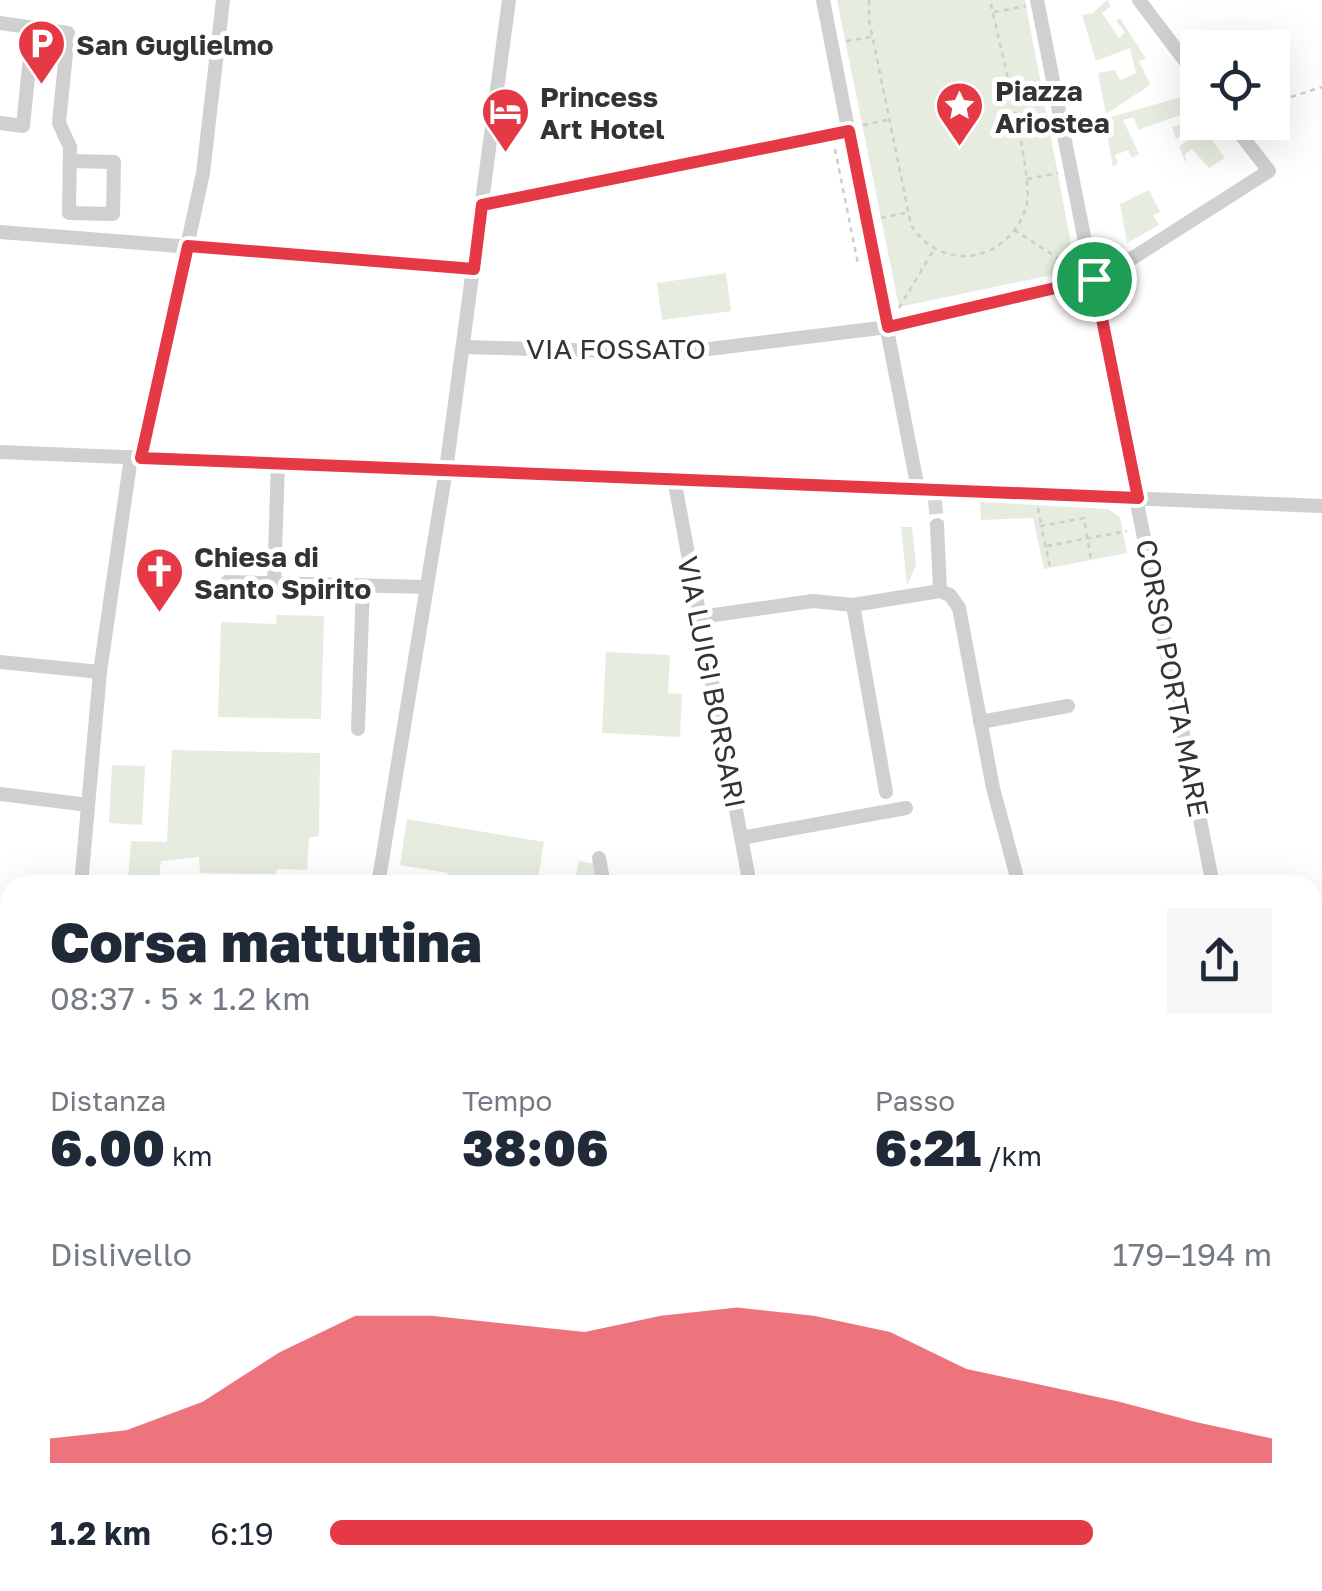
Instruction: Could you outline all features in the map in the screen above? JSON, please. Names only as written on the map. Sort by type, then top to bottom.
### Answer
[{"type":"street","points":[[82,875],[100,672],[136,458],[203,173],[222,0]]},
{"type":"street","points":[[380,875],[446,470],[509,0]]},
{"type":"street","points":[[823,0],[856,128],[888,327],[929,493]]},
{"type":"street","points":[[1139,0],[1180,54]]},
{"type":"street","name":"CORSO PORTA MARE","points":[[1031,3],[1094,279],[1212,875]]},
{"type":"street","points":[[0,25],[68,33],[59,123],[70,147],[69,214],[113,214],[114,162],[70,161]]},
{"type":"street","points":[[0,123],[23,126],[32,28]]},
{"type":"street","points":[[482,205],[856,128]]},
{"type":"street","points":[[888,327],[1094,279],[1269,172],[1245,140]]},
{"type":"street","points":[[0,232],[474,269]]},
{"type":"street","name":"VIA FOSSATO","points":[[463,346],[677,353],[888,327]]},
{"type":"street","points":[[0,452],[929,493],[1322,506]]},
{"type":"street","points":[[274,582],[278,463]]},
{"type":"street","name":"VIA LUIGI BORSARI","points":[[674,479],[748,875]]},
{"type":"street","points":[[937,525],[940,591]]},
{"type":"street","points":[[227,582],[426,587]]},
{"type":"street","points":[[358,729],[363,585]]},
{"type":"street","points":[[700,617],[813,601],[853,606],[940,591],[950,594],[959,608],[980,722],[1017,875]]},
{"type":"street","points":[[853,606],[886,792]]},
{"type":"street","points":[[0,662],[100,672]]},
{"type":"street","points":[[980,722],[1068,706]]},
{"type":"street","points":[[0,794],[88,805]]},
{"type":"street","points":[[741,838],[906,808]]},
{"type":"street","points":[[598,858],[602,875]]},
{"type":"path","points":[[869,0],[872,36],[906,213],[918,236],[954,255],[981,254],[1014,230],[1028,200],[990,0]]},
{"type":"path","points":[[993,12],[1031,3]]},
{"type":"path","points":[[846,40],[872,36]]},
{"type":"path","points":[[1008,94],[1042,87]]},
{"type":"path","points":[[1290,97],[1322,87]]},
{"type":"path","points":[[856,128],[888,120]]},
{"type":"path","points":[[833,142],[862,278]]},
{"type":"path","points":[[1025,180],[1058,173]]},
{"type":"path","points":[[882,218],[906,213]]},
{"type":"path","points":[[1014,230],[1094,279]]},
{"type":"path","points":[[888,327],[935,248]]},
{"type":"path","points":[[1050,566],[1042,526],[1084,518],[1092,560]]},
{"type":"path","points":[[1046,547],[1144,528]]},
{"type":"shaded area","name":"Piazza Ariostea","points":[[837,0],[1025,0],[1076,270],[899,307]]},
{"type":"shaded area","points":[[1107,0],[1111,6],[1102,13],[1119,38],[1125,32],[1116,21],[1120,18],[1146,59],[1139,61],[1150,85],[1106,114],[1098,73],[1115,70],[1120,80],[1136,73],[1130,48],[1096,61],[1082,15],[1093,13]]},
{"type":"shaded area","points":[[1180,97],[1180,115],[1138,130],[1134,117],[1123,120],[1139,154],[1132,158],[1128,150],[1115,155],[1118,163],[1113,167],[1104,119]]},
{"type":"shaded area","points":[[1180,125],[1180,137],[1176,139],[1172,127]]},
{"type":"shaded area","points":[[1188,140],[1212,140],[1225,158],[1209,168],[1192,149],[1185,154],[1186,164],[1179,146]]},
{"type":"shaded area","points":[[1149,190],[1160,212],[1153,215],[1159,225],[1127,243],[1120,204]]},
{"type":"shaded area","points":[[726,273],[731,311],[662,320],[657,283]]},
{"type":"shaded area","points":[[980,502],[1108,509],[1120,517],[1127,553],[1044,569],[1033,518],[981,520]]},
{"type":"shaded area","points":[[901,527],[912,527],[916,565],[907,586]]},
{"type":"shaded area","points":[[277,615],[324,616],[321,719],[218,717],[221,622],[276,624]]},
{"type":"shaded area","points":[[606,652],[670,655],[668,693],[682,694],[680,737],[602,733]]},
{"type":"shaded area","points":[[172,750],[320,753],[319,836],[309,838],[307,870],[277,869],[276,874],[200,873],[199,857],[161,861],[159,875],[128,875],[131,841],[167,842]]},
{"type":"shaded area","points":[[112,765],[145,766],[142,825],[109,823]]},
{"type":"shaded area","points":[[407,819],[544,842],[539,875],[448,875],[400,865]]},
{"type":"shaded area","points":[[579,861],[595,864],[597,875],[576,875]]},
{"type":"tunnel","points":[[935,500],[937,525]]},
{"type":"place","name":"San Guglielmo","points":[[41,86]]},
{"type":"place","name":"Piazza Ariostea","points":[[960,148]]},
{"type":"place","name":"Princess Art Hotel","points":[[505,154]]},
{"type":"place","name":"Chiesa di Santo Spirito","points":[[159,614]]},
{"type":"route","points":[[849,131],[888,327],[1094,279],[1138,498],[141,458],[188,246],[474,269],[482,205],[849,131]]}]
